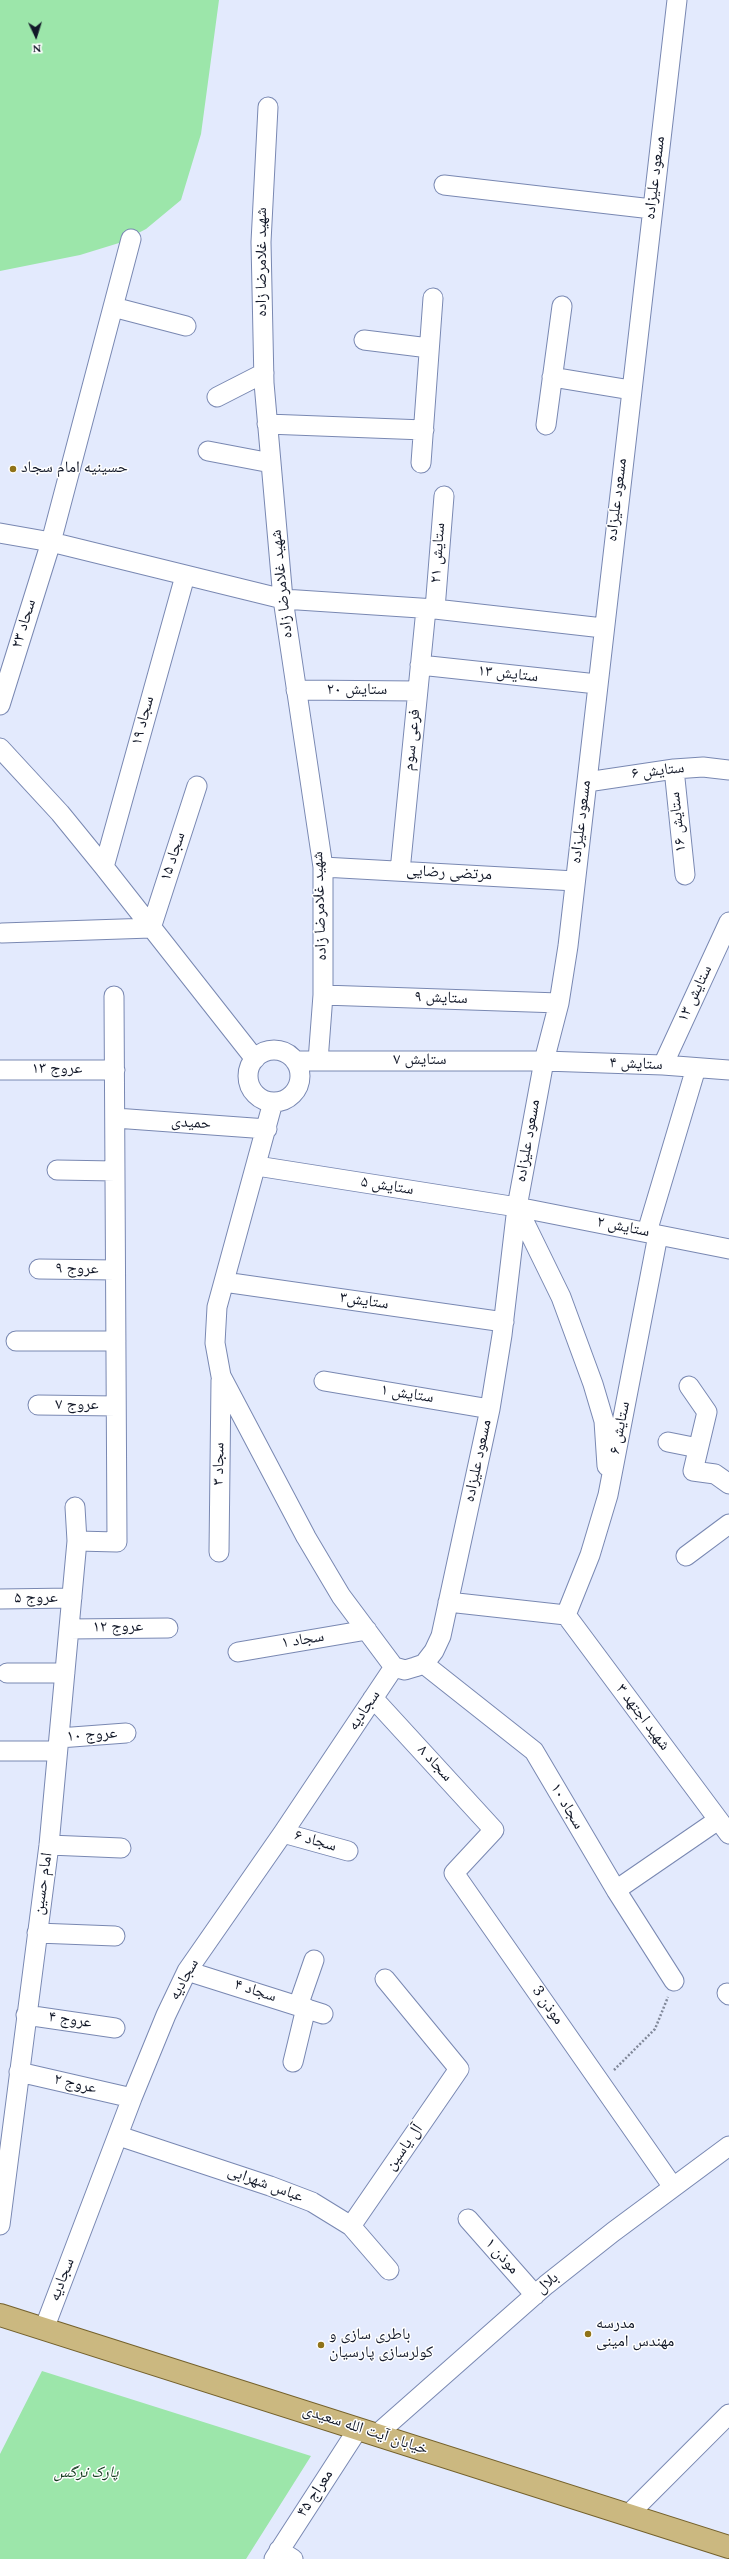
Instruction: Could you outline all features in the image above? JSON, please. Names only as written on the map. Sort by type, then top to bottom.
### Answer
[{"type":"main road","name":"خیابان آیت الله سعیدی","points":[[0,2315],[729,2547]]},
{"type":"street","name":"مسعود علیزاده","points":[[424,1664],[434,1651],[441,1636],[490,1409],[504,1322],[517,1207],[544,1061],[559,1003],[587,782],[603,628],[677,0]]},
{"type":"street","name":"شهید غلامرضا زاده","points":[[268,107],[261,242],[264,373],[267,424],[283,599],[323,867],[323,996],[318,1060]]},
{"type":"street","points":[[444,185],[652,209]]},
{"type":"street","name":"سحاد ۲۳","points":[[0,705],[51,542],[131,239]]},
{"type":"street","points":[[421,463],[432,298]]},
{"type":"street","points":[[546,424],[562,306]]},
{"type":"street","points":[[113,307],[186,326]]},
{"type":"street","points":[[364,340],[429,348]]},
{"type":"street","points":[[217,397],[264,373]]},
{"type":"street","points":[[552,377],[631,390]]},
{"type":"street","points":[[267,424],[424,430]]},
{"type":"street","points":[[208,451],[271,464]]},
{"type":"street","name":"ستایش ۲۱","points":[[430,609],[444,496]]},
{"type":"street","points":[[0,533],[51,542],[283,599],[430,609],[603,628]]},
{"type":"street","name":"سجاد ۱۹","points":[[104,867],[185,576]]},
{"type":"street","name":"فرعی سوم","points":[[400,871],[420,665],[430,609]]},
{"type":"street","name":"ستایش ۱۳","points":[[420,665],[597,684]]},
{"type":"street","name":"ستایش ۲۰","points":[[296,690],[418,691]]},
{"type":"street","points":[[0,748],[60,813],[255,1059]]},
{"type":"street","name":"ستایش ۶","points":[[587,782],[674,769],[703,767],[729,770]]},
{"type":"street","name":"ستایش ۱۶","points":[[674,769],[685,875]]},
{"type":"street","name":"سجاد ۱۵","points":[[151,928],[197,786]]},
{"type":"street","name":"مرتضی رضایی","points":[[323,867],[575,881]]},
{"type":"street","name":"ستایش ۱۳","points":[[663,1065],[729,922]]},
{"type":"street","points":[[2,933],[151,928]]},
{"type":"street","points":[[77,1541],[117,1542],[114,996]]},
{"type":"street","name":"ستایش ۹","points":[[323,996],[559,1003]]},
{"type":"street","points":[[276,1050],[287,1053],[296,1061],[300,1077],[294,1093],[285,1100],[273,1102],[262,1099],[251,1086],[249,1069],[255,1059],[264,1052],[276,1050]]},
{"type":"street","name":"ستایش ۷","points":[[296,1061],[544,1061]]},
{"type":"street","name":"ستایش ۴","points":[[544,1061],[663,1065],[729,1070]]},
{"type":"street","points":[[653,1234],[696,1068]]},
{"type":"street","name":"عروج ۱۳","points":[[0,1070],[115,1070]]},
{"type":"street","points":[[273,1102],[257,1166],[224,1282],[216,1322],[215,1343],[221,1376],[306,1538],[341,1596],[394,1666],[405,1670],[424,1664]]},
{"type":"street","name":"حمیدی","points":[[115,1118],[267,1129]]},
{"type":"street","name":"ستایش ۵","points":[[257,1166],[517,1207]]},
{"type":"street","points":[[57,1170],[115,1171]]},
{"type":"street","points":[[517,1207],[561,1297],[594,1384],[604,1421],[608,1495]]},
{"type":"street","name":"ستایش ۲","points":[[517,1207],[729,1249]]},
{"type":"street","name":"ستایش ۶","points":[[566,1615],[590,1555],[608,1495],[653,1234]]},
{"type":"street","name":"عروج ۹","points":[[39,1269],[116,1270]]},
{"type":"street","name":"ستایش۳","points":[[224,1282],[504,1322]]},
{"type":"street","points":[[16,1341],[116,1341]]},
{"type":"street","name":"سجاد ۳","points":[[219,1552],[221,1376]]},
{"type":"street","name":"ستایش ۱","points":[[324,1381],[490,1409]]},
{"type":"street","points":[[689,1386],[707,1412],[693,1471],[715,1474],[729,1484]]},
{"type":"street","name":"عروج ۷","points":[[38,1406],[116,1406]]},
{"type":"street","points":[[668,1442],[698,1448]]},
{"type":"street","name":"امام حسین","points":[[0,2225],[49,1845],[77,1541],[75,1507]]},
{"type":"street","points":[[686,1556],[729,1524]]},
{"type":"street","name":"عروج ۵","points":[[0,1599],[72,1598]]},
{"type":"street","points":[[448,1602],[566,1615]]},
{"type":"street","name":"شهید اجتهد ۳","points":[[566,1615],[724,1827]]},
{"type":"street","name":"عروج ۱۲","points":[[69,1629],[168,1628]]},
{"type":"street","name":"سجاد ۱","points":[[238,1652],[367,1630]]},
{"type":"street","name":"سجاد ۱۰","points":[[424,1664],[534,1751],[616,1890],[674,1981]]},
{"type":"street","name":"سجادیه","points":[[44,2329],[119,2136],[132,2098],[187,1970],[283,1833],[394,1666]]},
{"type":"street","points":[[7,1673],[65,1673]]},
{"type":"street","name":"سجاد ۸","points":[[373,1698],[494,1830]]},
{"type":"street","name":"عروج ۱۰","points":[[0,1751],[58,1745],[126,1733]]},
{"type":"street","points":[[616,1890],[724,1827]]},
{"type":"street","name":"موذن 3","points":[[494,1830],[454,1873],[673,2187]]},
{"type":"street","name":"سجاد ۶","points":[[283,1833],[348,1851]]},
{"type":"street","points":[[49,1845],[121,1848]]},
{"type":"street","points":[[37,1933],[115,1936]]},
{"type":"street","points":[[293,2062],[309,2009],[314,1960]]},
{"type":"street","name":"سجاد ۴","points":[[187,1970],[309,2009]]},
{"type":"street","name":"آل یاسین","points":[[351,2226],[459,2069],[385,1979]]},
{"type":"street","name":"عروج ۴","points":[[26,2015],[114,2028]]},
{"type":"street","name":"عروج ۲","points":[[19,2072],[132,2098]]},
{"type":"street","name":"عباس شهرابی","points":[[119,2136],[270,2186],[312,2202],[351,2226],[389,2270]]},
{"type":"street","name":"بلال","points":[[367,2432],[535,2295],[673,2187],[729,2146]]},
{"type":"street","name":"موذن ۱","points":[[468,2219],[535,2295]]},
{"type":"street","points":[[628,2514],[729,2414]]},
{"type":"street","name":"معراج ۴۵","points":[[282,2556],[367,2432]]},
{"type":"path","points":[[601,2084],[655,2029],[674,1981]]},
{"type":"green space","points":[[0,0],[219,0],[201,134],[181,200],[146,229],[119,243],[80,255],[0,271]]},
{"type":"green space","name":"پارک نرگس","points":[[42,2371],[311,2456],[246,2559],[0,2559],[0,2454]]},
{"type":"place","name":"حسینیه امام سجاد","points":[[13,469]]},
{"type":"place","name":"مدرسه مهندس امینی","points":[[588,2334]]},
{"type":"place","name":"باطری سازی و کولرسازی پارسیان","points":[[321,2345]]}]
